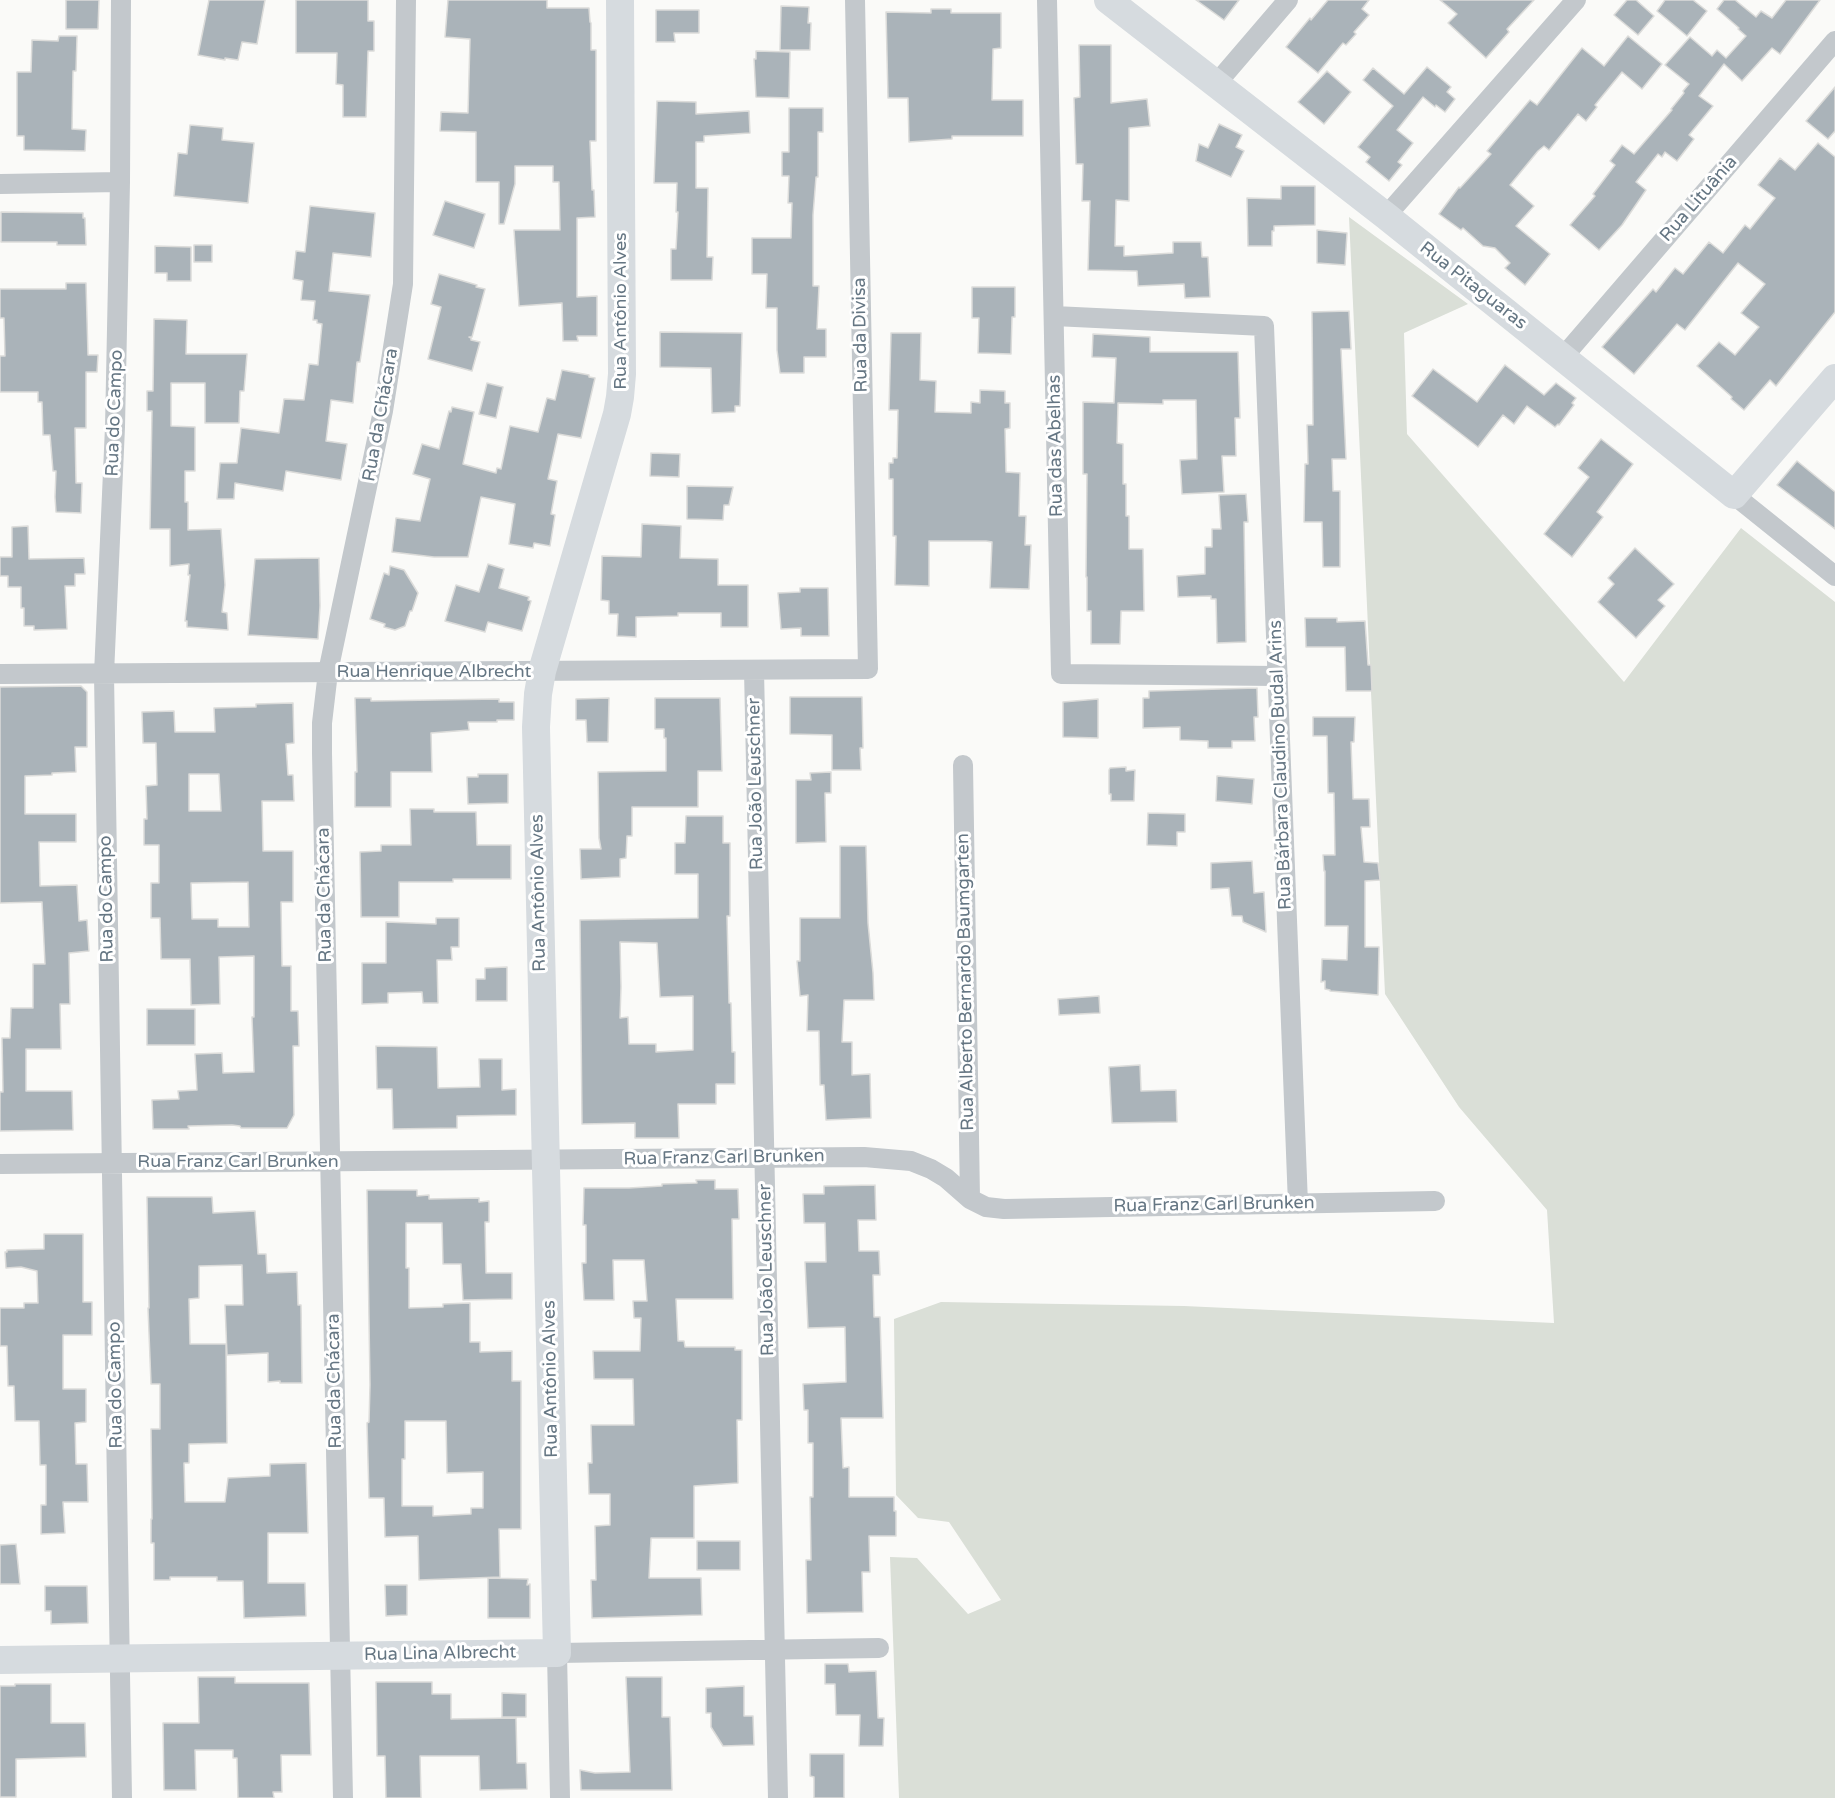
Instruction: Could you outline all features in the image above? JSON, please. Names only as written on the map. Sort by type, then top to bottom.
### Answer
[{"type":"street","name":"Rua do Campo","points":[[121,0],[115,427],[104,674],[123,1798]]},
{"type":"street","name":"Rua da Chácara","points":[[343,1798],[322,723],[328,672],[383,411],[403,284],[406,0]]},
{"type":"street","name":"Rua Antônio Alves","points":[[560,1798],[536,761],[538,694],[542,671],[621,397],[620,0]]},
{"type":"street","name":"Rua da Divisa","points":[[855,0],[868,669]]},
{"type":"street","name":"Rua das Abelhas","points":[[1047,0],[1060,674],[1278,676]]},
{"type":"street","name":"Rua Pitaguaras","points":[[1108,0],[1386,216],[1835,576]]},
{"type":"street","points":[[1216,84],[1288,0]]},
{"type":"street","points":[[1386,216],[1576,0]]},
{"type":"street","name":"Rua Lituânia","points":[[1563,357],[1835,40]]},
{"type":"street","points":[[0,184],[120,182]]},
{"type":"street","name":"Rua Bárbara Claudino Budal Arins","points":[[1054,316],[1264,326],[1298,1204]]},
{"type":"street","points":[[1734,495],[1835,378]]},
{"type":"street","name":"Rua Henrique Albrecht","points":[[0,674],[868,669]]},
{"type":"street","name":"Rua João Leuschner","points":[[754,670],[778,1798]]},
{"type":"street","name":"Rua Alberto Bernardo Baumgarten","points":[[963,765],[970,1199]]},
{"type":"street","name":"Rua Franz Carl Brunken","points":[[0,1164],[864,1157],[911,1161],[939,1173],[970,1199],[986,1207],[1004,1209],[1435,1201]]},
{"type":"street","name":"Rua Lina Albrecht","points":[[0,1660],[879,1648]]},
{"type":"shaded area","points":[[1349,217],[1468,304],[1404,333],[1407,434],[1624,682],[1741,528],[1835,602],[1835,1798],[899,1798],[890,1557],[917,1558],[968,1614],[1001,1600],[949,1522],[918,1518],[896,1495],[894,1319],[941,1302],[1184,1306],[1554,1323],[1547,1210],[1459,1107],[1385,994]]},
{"type":"building","points":[[66,0],[99,0],[98,29],[66,29]]},
{"type":"building","points":[[209,0],[265,0],[257,44],[242,42],[238,60],[198,55]]},
{"type":"building","points":[[296,0],[368,0],[368,21],[374,21],[374,51],[368,51],[366,117],[343,117],[343,85],[336,84],[337,53],[296,53]]},
{"type":"building","points":[[448,0],[547,0],[547,8],[589,8],[591,50],[596,50],[596,141],[590,141],[595,217],[577,218],[577,297],[597,296],[597,336],[577,336],[578,341],[563,341],[562,303],[519,306],[514,230],[560,230],[559,182],[553,182],[553,166],[515,166],[515,184],[504,224],[499,224],[499,182],[476,182],[476,132],[440,131],[441,112],[468,113],[470,39],[445,37]]},
{"type":"building","points":[[1196,0],[1239,0],[1224,20]]},
{"type":"building","points":[[1328,0],[1369,0],[1362,9],[1369,15],[1354,32],[1356,34],[1346,45],[1343,43],[1318,73],[1286,47]]},
{"type":"building","points":[[1440,0],[1534,0],[1507,29],[1509,32],[1486,58],[1448,23],[1457,14]]},
{"type":"building","points":[[1627,0],[1636,0],[1654,16],[1638,35],[1614,15]]},
{"type":"building","points":[[1665,0],[1693,0],[1707,11],[1687,36],[1657,11]]},
{"type":"building","points":[[1724,0],[1735,0],[1756,17],[1761,11],[1772,18],[1786,0],[1820,0],[1780,54],[1772,48],[1742,81],[1724,64],[1699,96],[1713,106],[1689,135],[1694,139],[1677,161],[1665,152],[1662,157],[1658,154],[1636,182],[1646,190],[1622,225],[1599,250],[1570,225],[1595,196],[1593,194],[1615,165],[1610,161],[1622,145],[1634,154],[1684,93],[1683,91],[1689,84],[1665,65],[1690,37],[1712,56],[1717,50],[1726,58],[1746,36],[1717,9]]},
{"type":"building","points":[[781,6],[809,7],[810,50],[780,50]]},
{"type":"building","points":[[931,9],[951,9],[951,13],[1001,13],[1001,48],[993,49],[992,100],[1023,100],[1023,136],[952,136],[952,139],[909,142],[908,98],[888,98],[886,12],[931,13]]},
{"type":"building","points":[[656,10],[699,10],[699,33],[674,33],[675,42],[656,42]]},
{"type":"building","points":[[59,36],[77,36],[76,71],[73,71],[72,129],[86,130],[85,151],[24,150],[24,136],[17,136],[17,72],[31,72],[32,40],[58,41]]},
{"type":"building","points":[[1628,36],[1662,64],[1642,89],[1622,72],[1595,105],[1597,107],[1586,121],[1578,114],[1549,150],[1544,146],[1538,151],[1510,185],[1534,206],[1516,226],[1550,254],[1525,285],[1505,268],[1510,263],[1495,248],[1483,246],[1463,228],[1461,230],[1439,214],[1459,187],[1491,154],[1487,151],[1530,100],[1537,105],[1582,48],[1604,66]]},
{"type":"building","points":[[1079,45],[1111,45],[1111,103],[1147,99],[1150,126],[1129,128],[1129,201],[1116,200],[1115,246],[1124,246],[1124,256],[1173,253],[1173,242],[1201,242],[1202,257],[1208,257],[1210,297],[1185,298],[1184,284],[1138,286],[1137,271],[1088,270],[1090,201],[1082,201],[1083,164],[1076,164],[1074,98],[1080,97]]},
{"type":"building","points":[[756,51],[790,52],[789,98],[756,97],[754,59],[756,59]]},
{"type":"building","points":[[1427,67],[1451,87],[1447,92],[1455,99],[1445,112],[1423,97],[1397,130],[1413,143],[1398,162],[1402,165],[1389,181],[1366,162],[1370,157],[1358,147],[1393,106],[1363,80],[1373,68],[1404,94]]},
{"type":"building","points":[[1327,71],[1351,92],[1324,124],[1298,102]]},
{"type":"building","points":[[1835,87],[1835,131],[1828,139],[1806,121]]},
{"type":"building","points":[[657,101],[696,102],[696,114],[749,111],[750,133],[704,136],[704,142],[696,142],[696,188],[708,188],[707,257],[713,257],[712,280],[671,280],[671,249],[676,249],[677,183],[654,183]]},
{"type":"building","points":[[789,108],[823,108],[823,132],[818,132],[818,177],[816,177],[813,215],[813,286],[819,286],[817,329],[826,329],[826,357],[804,357],[804,373],[780,373],[777,350],[777,308],[766,308],[767,274],[752,274],[752,238],[791,238],[792,203],[788,203],[789,176],[782,176],[782,152],[789,152]]},
{"type":"building","points":[[1219,124],[1242,135],[1236,147],[1244,151],[1231,177],[1196,161],[1199,144],[1208,148]]},
{"type":"building","points":[[190,125],[223,128],[222,140],[254,143],[248,203],[174,196],[178,153],[187,154]]},
{"type":"building","points":[[1818,143],[1835,157],[1835,312],[1776,386],[1770,380],[1744,410],[1697,366],[1719,342],[1735,355],[1759,327],[1741,313],[1765,284],[1738,263],[1685,330],[1677,324],[1634,374],[1602,347],[1653,289],[1656,292],[1675,268],[1683,274],[1709,242],[1723,253],[1745,225],[1750,229],[1775,198],[1758,185],[1780,158],[1795,170]]},
{"type":"building","points":[[1281,186],[1315,186],[1315,225],[1274,226],[1272,246],[1248,246],[1247,198],[1281,199]]},
{"type":"building","points":[[445,201],[485,214],[474,248],[433,235]]},
{"type":"building","points":[[310,206],[375,213],[371,257],[333,253],[329,291],[370,295],[360,362],[357,362],[353,403],[331,400],[326,441],[347,444],[341,480],[286,471],[283,491],[235,483],[234,499],[217,499],[220,463],[237,463],[241,428],[279,433],[284,399],[304,400],[309,364],[318,365],[322,324],[313,320],[315,301],[301,300],[303,281],[293,279],[296,251],[305,252]]},
{"type":"building","points":[[1,212],[83,213],[86,245],[57,245],[57,242],[1,242]]},
{"type":"building","points":[[1317,230],[1347,233],[1345,265],[1317,263]]},
{"type":"building","points":[[194,245],[212,245],[212,262],[194,262]]},
{"type":"building","points":[[155,246],[191,247],[191,281],[167,281],[167,273],[155,273]]},
{"type":"building","points":[[439,274],[485,289],[472,337],[469,337],[471,340],[480,342],[472,371],[428,359],[441,307],[431,304]]},
{"type":"building","points":[[66,283],[86,283],[88,355],[98,355],[97,372],[86,372],[86,428],[75,428],[76,483],[82,483],[81,513],[56,512],[56,471],[53,471],[50,435],[43,435],[42,402],[38,402],[38,392],[0,392],[0,356],[5,356],[4,318],[0,318],[0,289],[66,289]]},
{"type":"building","points":[[972,287],[1015,287],[1011,354],[978,353],[979,318],[972,318]]},
{"type":"building","points":[[1349,311],[1351,349],[1341,349],[1346,459],[1332,459],[1333,491],[1340,491],[1340,567],[1323,567],[1322,522],[1304,522],[1305,464],[1308,464],[1307,425],[1313,425],[1312,312]]},
{"type":"building","points":[[154,319],[187,320],[186,354],[247,354],[244,391],[240,391],[239,423],[205,423],[205,383],[171,383],[171,426],[195,427],[195,471],[185,471],[188,530],[221,529],[225,585],[222,612],[227,613],[228,630],[187,627],[187,621],[185,621],[189,564],[170,566],[170,529],[150,529],[152,411],[147,411],[147,391],[153,391]]},
{"type":"building","points":[[660,332],[742,333],[740,406],[735,406],[735,412],[712,413],[711,368],[660,367]]},
{"type":"building","points":[[891,333],[921,333],[920,380],[936,381],[935,412],[971,413],[971,402],[980,403],[980,390],[1005,391],[1005,403],[1010,403],[1010,428],[1005,429],[1006,472],[1020,473],[1019,516],[1026,516],[1025,545],[1031,545],[1029,589],[990,588],[992,542],[986,541],[929,541],[929,586],[895,585],[896,536],[893,536],[893,479],[889,479],[889,463],[893,463],[893,458],[897,458],[898,410],[889,410]]},
{"type":"building","points":[[1093,334],[1150,337],[1150,352],[1238,352],[1240,418],[1235,418],[1236,456],[1222,456],[1224,492],[1182,494],[1180,460],[1197,459],[1196,400],[1163,400],[1163,404],[1118,403],[1117,443],[1123,444],[1123,484],[1126,484],[1126,516],[1129,516],[1129,549],[1143,549],[1144,611],[1121,611],[1120,644],[1091,644],[1091,611],[1087,611],[1087,474],[1083,474],[1083,402],[1114,403],[1116,358],[1092,357]]},
{"type":"building","points":[[1505,365],[1544,395],[1556,383],[1576,398],[1572,403],[1574,405],[1559,425],[1555,427],[1527,406],[1514,424],[1503,415],[1478,447],[1412,396],[1433,369],[1477,402]]},
{"type":"building","points":[[562,370],[595,378],[581,438],[558,434],[548,479],[557,481],[551,514],[555,515],[550,546],[534,543],[533,548],[509,544],[515,504],[481,497],[468,557],[434,557],[392,552],[396,518],[420,521],[430,479],[413,474],[422,444],[439,449],[452,407],[474,412],[463,464],[496,473],[497,468],[501,469],[510,426],[538,432],[547,398],[555,400]]},
{"type":"building","points":[[487,383],[503,387],[496,418],[479,414]]},
{"type":"building","points":[[1601,439],[1633,464],[1597,512],[1603,517],[1572,557],[1544,534],[1589,477],[1578,468]]},
{"type":"building","points":[[651,453],[680,454],[679,477],[650,476]]},
{"type":"building","points":[[1797,461],[1835,492],[1835,529],[1777,485]]},
{"type":"building","points":[[687,486],[733,487],[729,505],[724,505],[723,520],[687,519]]},
{"type":"building","points":[[1246,494],[1248,522],[1244,522],[1246,642],[1217,643],[1216,599],[1211,599],[1211,596],[1178,597],[1177,576],[1205,574],[1205,547],[1212,547],[1212,529],[1221,529],[1219,495]]},
{"type":"building","points":[[642,524],[681,526],[680,558],[718,559],[718,585],[748,585],[748,627],[721,627],[721,613],[678,613],[678,616],[636,617],[636,637],[617,636],[618,614],[609,614],[609,601],[601,600],[602,556],[641,557]]},
{"type":"building","points":[[28,526],[29,559],[84,558],[85,574],[75,574],[75,586],[65,586],[67,629],[34,630],[34,626],[24,626],[21,587],[8,587],[8,576],[0,576],[0,557],[12,557],[12,527]]},
{"type":"building","points":[[1635,548],[1674,584],[1658,600],[1665,606],[1636,638],[1598,602],[1614,584],[1608,578]]},
{"type":"building","points":[[319,558],[318,639],[248,635],[255,559]]},
{"type":"building","points":[[488,564],[504,569],[499,588],[529,597],[528,600],[531,601],[522,631],[488,622],[485,632],[445,621],[456,585],[479,592]]},
{"type":"building","points":[[390,566],[404,570],[418,593],[405,626],[395,630],[370,619],[384,573],[389,575]]},
{"type":"building","points":[[800,588],[828,588],[829,636],[801,636],[801,628],[781,629],[778,593],[800,592]]},
{"type":"building","points":[[1305,618],[1337,618],[1337,622],[1365,621],[1372,691],[1346,691],[1345,647],[1306,647]]},
{"type":"building","points":[[81,686],[87,692],[87,747],[75,747],[76,772],[25,776],[25,814],[76,814],[76,842],[39,842],[40,886],[77,885],[79,921],[87,920],[89,951],[69,953],[70,1004],[60,1004],[61,1049],[26,1049],[26,1091],[72,1091],[73,1130],[0,1131],[0,1092],[3,1092],[2,1038],[10,1038],[11,1008],[33,1008],[33,964],[45,964],[42,902],[0,903],[0,687]]},
{"type":"building","points":[[1257,688],[1258,717],[1254,717],[1255,741],[1232,741],[1232,748],[1208,748],[1208,741],[1180,740],[1180,727],[1143,728],[1143,698],[1149,698],[1149,691]]},
{"type":"building","points":[[790,697],[862,697],[861,770],[832,770],[832,735],[790,734]]},
{"type":"building","points":[[355,698],[371,698],[371,701],[499,699],[499,702],[514,702],[514,720],[468,722],[469,730],[431,733],[432,772],[391,772],[391,807],[355,807],[355,772],[357,772]]},
{"type":"building","points":[[609,698],[608,742],[587,742],[586,720],[576,720],[576,699]]},
{"type":"building","points":[[655,698],[720,698],[722,771],[698,771],[698,807],[632,807],[632,836],[627,836],[626,858],[620,859],[620,877],[581,879],[580,849],[601,849],[598,772],[666,771],[666,738],[664,738],[664,729],[655,729]]},
{"type":"building","points":[[1098,699],[1098,738],[1063,737],[1063,702]]},
{"type":"building","points":[[293,703],[294,743],[286,744],[288,775],[293,775],[294,801],[262,801],[263,851],[293,851],[293,902],[281,902],[282,966],[291,966],[291,1011],[298,1011],[299,1046],[293,1046],[294,1115],[287,1128],[241,1128],[232,1125],[188,1126],[189,1129],[153,1129],[152,1100],[179,1099],[178,1091],[197,1090],[195,1054],[222,1053],[223,1073],[254,1072],[252,1017],[254,1017],[254,956],[219,957],[220,1004],[191,1005],[190,959],[161,959],[160,918],[151,918],[151,883],[159,883],[159,845],[144,845],[144,819],[147,819],[146,786],[157,785],[156,743],[143,743],[142,712],[174,711],[175,732],[215,732],[214,708],[256,707],[256,704]],"holes":[[[189,774],[219,774],[221,811],[189,811]],[[248,882],[249,927],[218,927],[218,919],[192,919],[191,883]]]},
{"type":"building","points":[[1313,717],[1355,717],[1354,742],[1351,742],[1353,799],[1369,799],[1370,827],[1361,827],[1364,862],[1378,863],[1380,880],[1365,881],[1365,947],[1379,947],[1378,995],[1330,991],[1325,989],[1325,981],[1321,982],[1322,959],[1347,960],[1348,926],[1325,926],[1323,855],[1335,855],[1334,793],[1328,793],[1327,736],[1313,736]]},
{"type":"building","points":[[1126,767],[1126,771],[1135,770],[1134,801],[1111,801],[1109,770]]},
{"type":"building","points":[[831,772],[831,793],[825,793],[826,842],[796,843],[796,780],[811,780],[810,773]]},
{"type":"building","points":[[478,774],[508,774],[508,803],[468,804],[467,777],[478,777]]},
{"type":"building","points":[[1217,776],[1254,779],[1252,804],[1216,801]]},
{"type":"building","points":[[410,809],[434,809],[434,812],[476,812],[477,845],[511,845],[511,879],[399,882],[399,917],[361,917],[360,852],[381,851],[381,845],[411,845]]},
{"type":"building","points":[[1148,813],[1185,814],[1185,832],[1177,832],[1177,846],[1147,845]]},
{"type":"building","points":[[686,816],[723,816],[723,843],[730,843],[730,916],[727,916],[729,1003],[731,1003],[732,1052],[735,1052],[735,1084],[716,1084],[716,1104],[678,1104],[679,1138],[635,1138],[635,1123],[582,1124],[580,920],[698,918],[698,874],[675,874],[675,843],[685,843]],"holes":[[[620,942],[657,943],[660,997],[693,996],[693,1050],[656,1052],[656,1044],[629,1044],[628,1017],[620,1018]]]},
{"type":"building","points":[[840,846],[866,846],[868,923],[874,1000],[844,1000],[842,1042],[852,1042],[852,1075],[870,1074],[871,1118],[826,1120],[824,1085],[820,1085],[819,1031],[807,1031],[808,995],[800,996],[797,961],[800,961],[800,918],[840,918]]},
{"type":"building","points":[[1252,861],[1254,893],[1264,892],[1266,932],[1243,922],[1242,916],[1232,916],[1229,888],[1211,889],[1211,863]]},
{"type":"building","points":[[436,918],[459,918],[459,947],[451,947],[452,960],[437,960],[438,1003],[423,1003],[422,992],[388,993],[388,1003],[362,1004],[362,963],[386,963],[386,922],[436,924]]},
{"type":"building","points":[[507,967],[507,1001],[476,1001],[476,979],[485,979],[485,968]]},
{"type":"building","points":[[1099,996],[1100,1013],[1059,1015],[1058,999]]},
{"type":"building","points":[[147,1009],[195,1009],[195,1045],[147,1045]]},
{"type":"building","points":[[376,1046],[437,1047],[438,1088],[480,1087],[479,1059],[502,1059],[502,1090],[516,1089],[516,1115],[457,1116],[457,1128],[393,1129],[392,1089],[377,1089]]},
{"type":"building","points":[[1140,1065],[1141,1091],[1176,1090],[1177,1122],[1112,1123],[1109,1067]]},
{"type":"building","points":[[696,1180],[715,1180],[715,1189],[738,1189],[739,1219],[732,1219],[733,1299],[676,1299],[678,1341],[684,1341],[685,1347],[735,1347],[735,1350],[742,1350],[742,1420],[737,1420],[738,1483],[694,1486],[694,1538],[651,1538],[649,1578],[701,1578],[702,1615],[592,1618],[591,1580],[596,1580],[595,1526],[610,1525],[610,1494],[589,1494],[588,1463],[592,1463],[591,1425],[634,1425],[633,1379],[594,1379],[593,1351],[640,1351],[641,1318],[634,1318],[633,1301],[647,1301],[644,1260],[613,1260],[614,1300],[584,1300],[582,1263],[586,1263],[586,1225],[583,1225],[584,1188],[662,1186],[662,1184],[697,1183]]},
{"type":"building","points":[[875,1185],[876,1220],[858,1220],[859,1251],[879,1251],[880,1275],[873,1275],[874,1317],[880,1317],[883,1418],[841,1418],[843,1468],[849,1467],[849,1497],[894,1497],[896,1536],[869,1536],[870,1572],[862,1572],[863,1612],[807,1613],[806,1560],[811,1560],[810,1497],[813,1497],[813,1443],[808,1443],[808,1410],[804,1410],[803,1384],[846,1382],[845,1327],[808,1328],[805,1262],[826,1262],[825,1223],[804,1223],[803,1194],[824,1194],[824,1186]]},
{"type":"building","points":[[367,1190],[417,1190],[417,1196],[429,1195],[429,1199],[479,1198],[479,1202],[489,1201],[489,1222],[485,1222],[486,1273],[512,1273],[512,1299],[463,1300],[461,1264],[443,1264],[442,1223],[406,1223],[406,1268],[409,1268],[409,1308],[470,1303],[470,1342],[480,1342],[480,1352],[512,1351],[512,1381],[521,1381],[521,1529],[499,1529],[500,1577],[419,1580],[418,1536],[385,1537],[384,1498],[369,1498],[367,1423],[369,1422]],"holes":[[[405,1421],[446,1421],[447,1473],[483,1472],[483,1508],[471,1508],[471,1514],[433,1516],[433,1506],[402,1506]]]},
{"type":"building","points":[[147,1197],[212,1197],[213,1213],[255,1211],[258,1254],[266,1254],[267,1273],[297,1272],[298,1305],[301,1305],[302,1383],[280,1383],[280,1381],[268,1382],[268,1353],[227,1355],[225,1305],[243,1305],[242,1265],[199,1266],[199,1298],[189,1299],[190,1344],[226,1344],[227,1443],[189,1444],[189,1463],[184,1463],[185,1502],[225,1502],[228,1478],[270,1476],[270,1464],[306,1463],[308,1533],[268,1533],[268,1583],[305,1583],[306,1616],[244,1618],[243,1581],[217,1581],[217,1577],[170,1577],[170,1580],[154,1580],[154,1543],[151,1543],[151,1429],[160,1429],[160,1384],[151,1384]]},
{"type":"building","points":[[44,1234],[83,1234],[83,1302],[92,1302],[92,1335],[63,1335],[63,1389],[86,1389],[86,1422],[75,1423],[76,1464],[87,1464],[88,1502],[63,1502],[65,1533],[41,1534],[41,1505],[46,1505],[46,1465],[40,1465],[39,1421],[15,1421],[14,1386],[8,1386],[7,1346],[0,1346],[0,1308],[24,1308],[24,1303],[38,1303],[37,1271],[21,1267],[6,1268],[5,1252],[7,1250],[44,1249]]},
{"type":"building","points":[[697,1541],[740,1541],[740,1570],[697,1570]]},
{"type":"building","points":[[16,1544],[20,1584],[0,1584],[0,1545]]},
{"type":"building","points":[[488,1578],[528,1579],[530,1618],[488,1618]]},
{"type":"building","points":[[385,1585],[407,1585],[407,1615],[386,1616]]},
{"type":"building","points":[[45,1586],[87,1586],[88,1623],[51,1624],[51,1611],[45,1611]]},
{"type":"building","points":[[825,1664],[848,1664],[849,1672],[876,1671],[878,1718],[884,1718],[883,1746],[859,1746],[860,1715],[836,1715],[835,1684],[825,1684]]},
{"type":"building","points":[[198,1677],[235,1677],[235,1683],[309,1683],[311,1755],[281,1755],[282,1792],[273,1792],[274,1798],[238,1798],[237,1758],[233,1758],[233,1750],[195,1750],[196,1790],[164,1790],[163,1723],[199,1723]]},
{"type":"building","points":[[626,1677],[662,1677],[662,1717],[670,1717],[672,1790],[581,1790],[580,1770],[595,1773],[630,1772]]},
{"type":"building","points":[[376,1682],[432,1682],[432,1694],[451,1694],[451,1719],[516,1718],[517,1763],[526,1763],[527,1789],[480,1790],[479,1756],[420,1756],[421,1798],[386,1798],[385,1756],[377,1756]]},
{"type":"building","points":[[15,1684],[51,1684],[51,1723],[85,1723],[86,1757],[16,1759],[16,1797],[0,1797],[0,1686],[15,1686]]},
{"type":"building","points":[[744,1686],[744,1716],[753,1716],[754,1745],[723,1746],[711,1727],[711,1713],[706,1713],[706,1688]]},
{"type":"building","points":[[502,1693],[526,1694],[526,1717],[502,1717]]},
{"type":"building","points":[[810,1754],[844,1754],[844,1798],[814,1798],[814,1777],[810,1776]]}]
